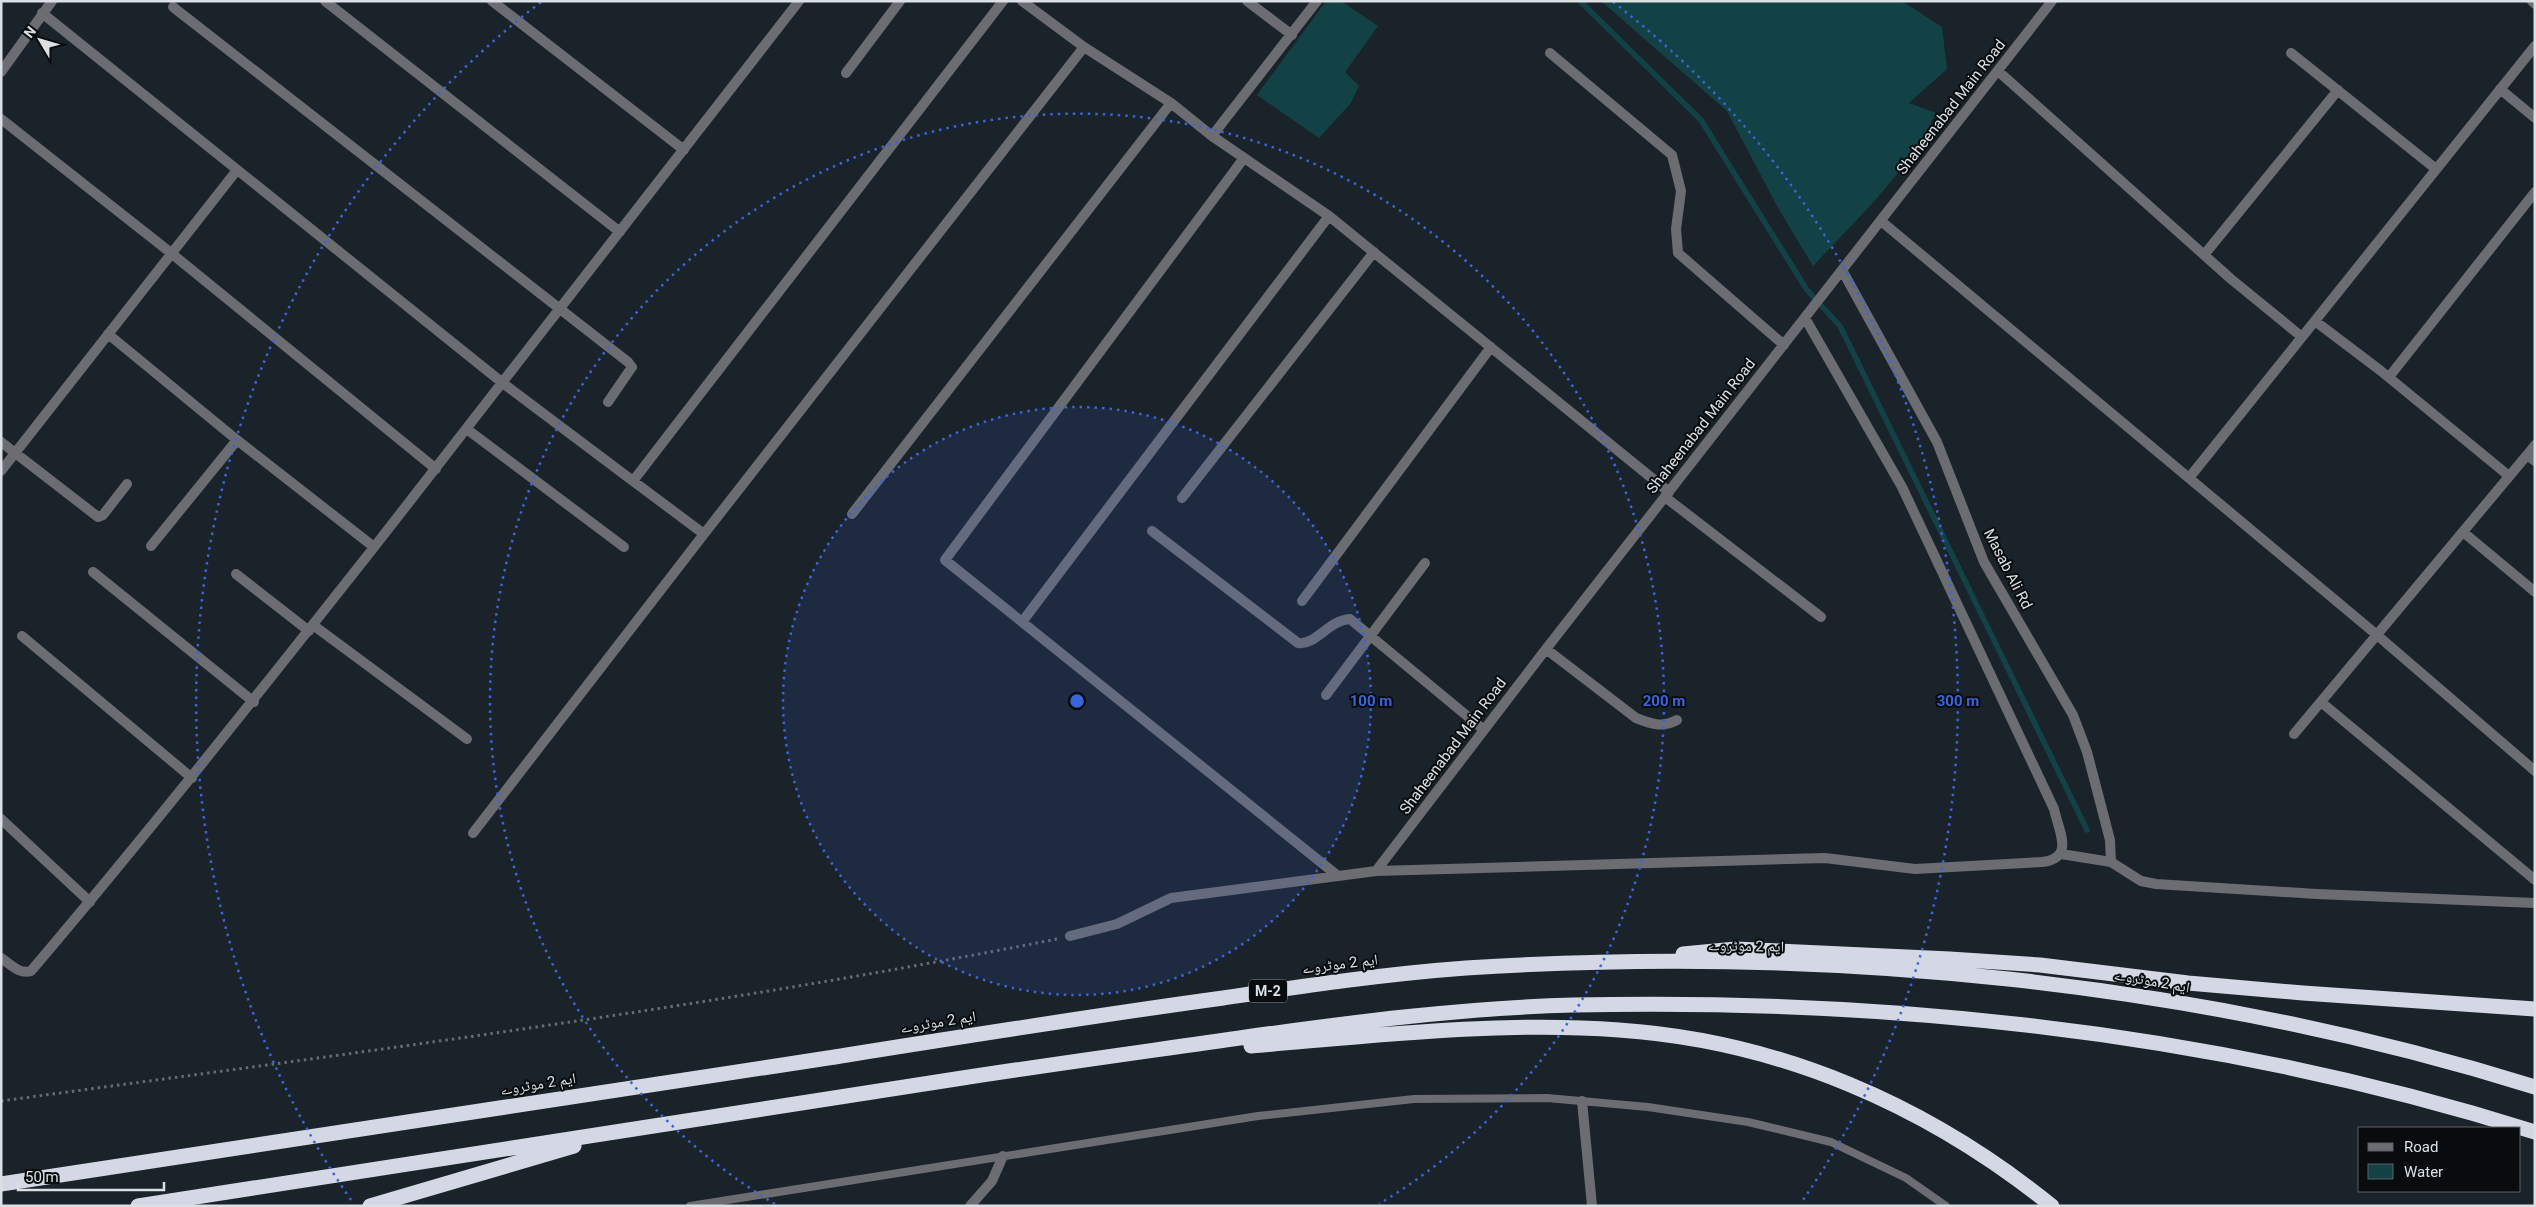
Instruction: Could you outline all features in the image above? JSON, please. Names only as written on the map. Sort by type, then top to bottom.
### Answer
[{"type":"highway","points":[[1570,964],[1736,949],[1864,954],[2040,965],[2197,984],[2535,1009]]},
{"type":"highway","name":"ایم 2 موٹروے","points":[[1,1184],[1068,1020],[1358,978],[1465,968],[1686,962],[1907,970],[2108,991],[2296,1025],[2406,1050],[2535,1087]]},
{"type":"highway","points":[[138,1206],[1074,1061],[1366,1021],[1468,1011],[1570,1005],[1786,1007],[1908,1013],[2014,1023],[2197,1049],[2287,1066],[2395,1092],[2518,1127]]},
{"type":"highway","points":[[1074,1061],[1469,1030],[1591,1028],[1676,1036],[1747,1051],[1808,1069],[1841,1080],[1906,1108],[1993,1160],[2052,1206]]},
{"type":"highway","points":[[370,1206],[641,1127]]},
{"type":"highway","points":[[2521,1128],[2535,1132]]},
{"type":"street","points":[[1,72],[52,1]]},
{"type":"street","points":[[325,1],[620,232]]},
{"type":"street","points":[[492,1],[684,150]]},
{"type":"street","points":[[1,958],[20,971],[26,973],[31,971],[90,902],[254,702],[504,384],[799,1]]},
{"type":"street","points":[[846,73],[900,1]]},
{"type":"street","points":[[633,481],[1003,1]]},
{"type":"street","points":[[1022,1],[1084,48],[1171,103],[1212,136],[1329,216],[1491,347],[1667,494],[1821,617]]},
{"type":"street","points":[[1247,1],[1292,35]]},
{"type":"street","points":[[1212,136],[1317,1]]},
{"type":"street","name":"Shaheenabad Main Road","points":[[1376,871],[1546,649],[2052,1]]},
{"type":"street","points":[[2532,1],[2535,4]]},
{"type":"street","points":[[173,7],[562,308],[628,362],[632,367],[608,402]]},
{"type":"street","points":[[42,13],[504,384],[704,534]]},
{"type":"street","points":[[2189,478],[2535,46]]},
{"type":"street","points":[[473,833],[1084,48]]},
{"type":"street","points":[[1550,53],[1672,155],[1681,191],[1676,229],[1678,253],[1784,345]]},
{"type":"street","points":[[2291,53],[2436,169]]},
{"type":"street","points":[[1998,71],[2204,255],[2302,337]]},
{"type":"street","points":[[2500,89],[2535,118]]},
{"type":"street","points":[[2204,255],[2338,90]]},
{"type":"street","points":[[852,514],[1171,103]]},
{"type":"street","points":[[1,119],[172,253],[436,469]]},
{"type":"street","points":[[1244,158],[945,560],[1338,876]]},
{"type":"street","points":[[1,471],[237,170]]},
{"type":"street","points":[[2389,377],[2535,192]]},
{"type":"street","points":[[1022,622],[1329,216]]},
{"type":"street","points":[[1880,221],[2377,635],[2535,771]]},
{"type":"street","points":[[1182,498],[1374,252]]},
{"type":"street","name":"Masab Ali Rd","points":[[1842,270],[1937,442],[1984,562],[2073,715],[2087,752],[2110,840],[2111,862]]},
{"type":"street","points":[[1070,936],[1116,924],[1171,898],[1376,871],[1825,858],[1915,868],[2042,862],[2057,859],[2061,854],[2062,841],[2054,809],[1958,610],[1902,487],[1805,318]]},
{"type":"street","points":[[2315,321],[2389,377],[2509,476]]},
{"type":"street","points":[[108,334],[237,440],[374,547]]},
{"type":"street","points":[[1302,601],[1491,347]]},
{"type":"street","points":[[468,430],[624,547]]},
{"type":"street","points":[[151,546],[237,440]]},
{"type":"street","points":[[1,442],[98,517],[103,515],[127,484]]},
{"type":"street","points":[[2294,734],[2509,476],[2531,458],[2535,445]]},
{"type":"street","points":[[1152,530],[1298,643],[1308,642],[1342,620],[1350,619],[1484,730]]},
{"type":"street","points":[[2463,532],[2535,592]]},
{"type":"street","points":[[1326,695],[1425,563]]},
{"type":"street","points":[[93,572],[254,702]]},
{"type":"street","points":[[236,574],[467,739]]},
{"type":"street","points":[[22,636],[192,778]]},
{"type":"street","points":[[1546,649],[1636,718],[1651,724],[1667,726],[1677,720]]},
{"type":"street","points":[[2321,702],[2535,880]]},
{"type":"street","points":[[1,819],[90,902]]},
{"type":"street","points":[[2061,854],[2111,862],[2141,881],[2156,884],[2317,894],[2535,903]]},
{"type":"street","points":[[1582,1101],[1592,1206]]},
{"type":"street","points":[[970,1206],[992,1181],[1003,1156]]},
{"type":"lane","points":[[690,1206],[1258,1116],[1414,1100],[1547,1098],[1648,1107],[1748,1122],[1831,1142],[1906,1178],[1946,1206]]},
{"type":"path","points":[[1,1101],[628,1014],[976,955],[1070,936]]},
{"type":"water","points":[[1326,1],[1341,1],[1378,26],[1345,72],[1359,86],[1351,103],[1319,138],[1257,95]]},
{"type":"water","points":[[1601,1],[1902,1],[1942,27],[1947,69],[1909,103],[1936,113],[1924,135],[1896,175],[1813,266],[1778,208],[1727,111]]},
{"type":"waterway","points":[[1580,1],[1701,120],[1807,290],[1840,326],[2087,830]]}]
